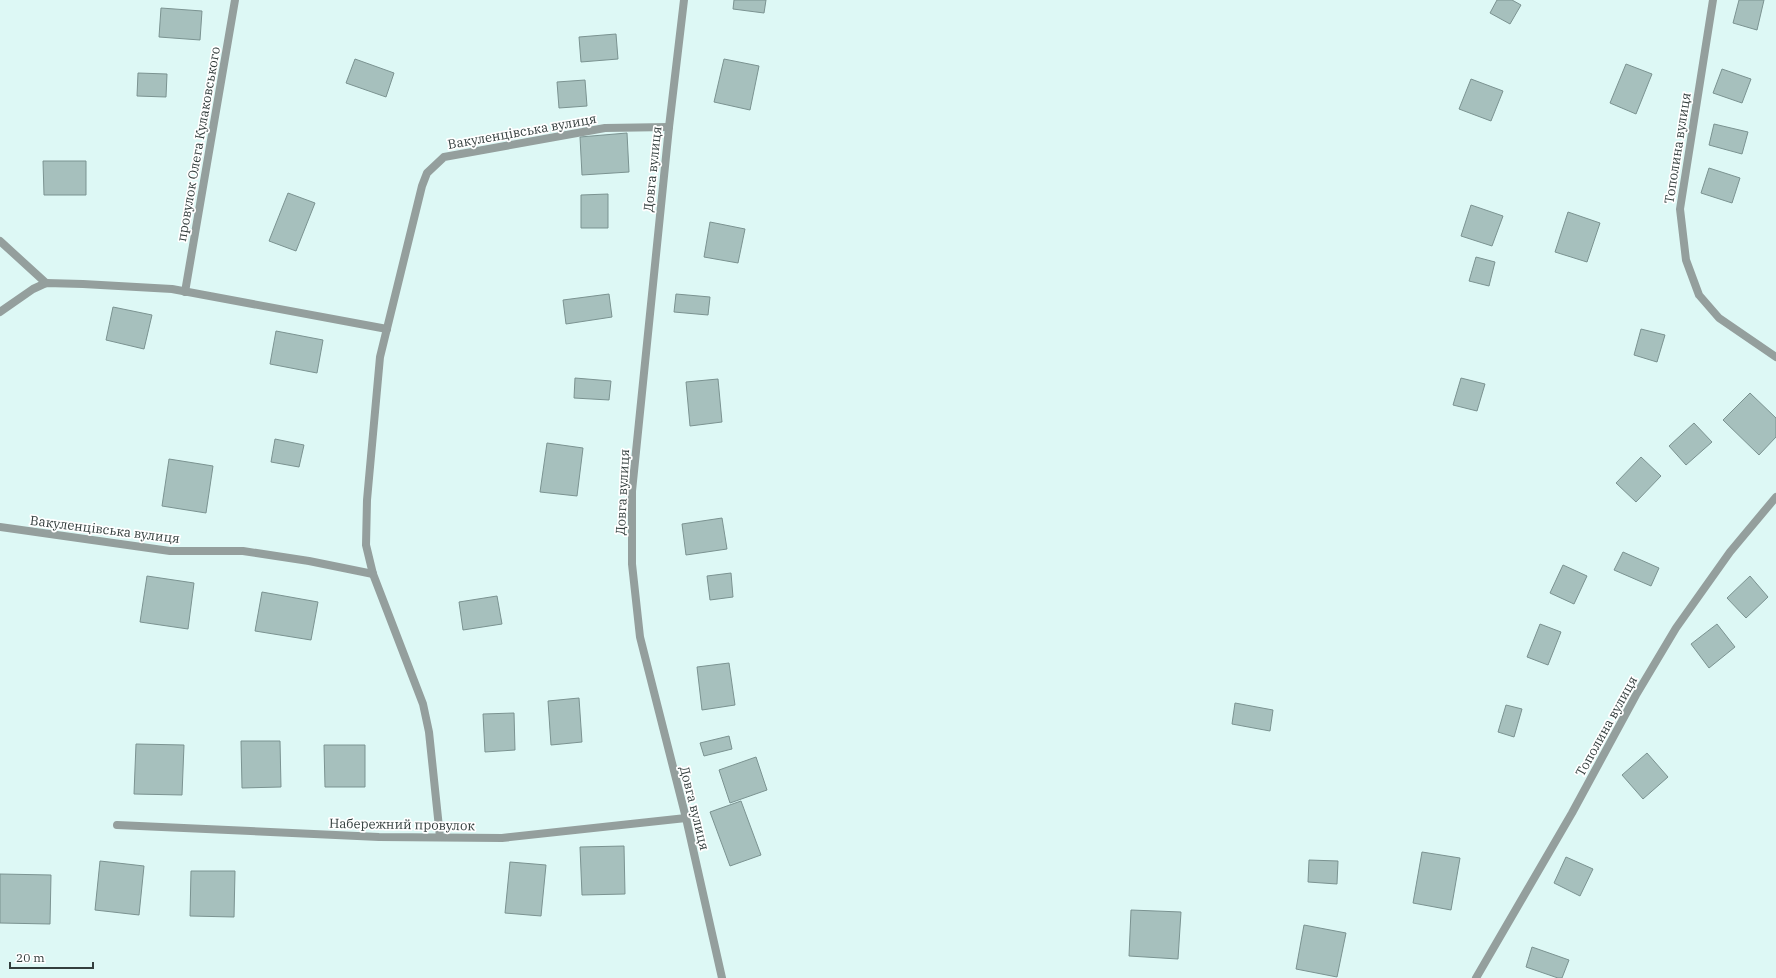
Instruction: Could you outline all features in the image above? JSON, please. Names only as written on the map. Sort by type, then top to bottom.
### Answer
[{"type":"street","name":"провулок Олега Кулаковського","points":[[185,292],[235,0]]},
{"type":"street","name":"Довга вулиця","points":[[684,0],[669,127],[632,491],[631,544],[640,637],[686,818],[722,978]]},
{"type":"street","name":"Тополина вулиця","points":[[1713,0],[1680,209],[1686,260],[1699,295],[1719,318],[1776,357]]},
{"type":"street","name":"Вакуленцівська вулиця","points":[[440,837],[429,732],[422,704],[372,574],[366,545],[367,500],[380,357],[422,186],[427,173],[444,157],[605,128],[669,127]]},
{"type":"street","points":[[0,241],[46,283]]},
{"type":"street","points":[[0,312],[33,289],[46,283],[90,284],[172,289],[387,329]]},
{"type":"street","name":"Тополина вулиця","points":[[1476,978],[1572,813],[1636,695],[1676,628],[1730,552],[1776,497]]},
{"type":"street","name":"Вакуленцівська вулиця","points":[[0,528],[170,551],[243,551],[310,561],[372,574]]},
{"type":"street","name":"Набережний провулок","points":[[117,825],[379,837],[502,838],[686,818]]},
{"type":"building","points":[[734,0],[766,0],[764,13],[733,9]]},
{"type":"building","points":[[1497,0],[1512,0],[1521,5],[1510,24],[1490,13]]},
{"type":"building","points":[[1739,0],[1764,0],[1757,30],[1733,23]]},
{"type":"building","points":[[161,8],[202,11],[200,40],[159,37]]},
{"type":"building","points":[[616,34],[618,59],[581,62],[579,37]]},
{"type":"building","points":[[355,59],[394,73],[386,97],[346,83]]},
{"type":"building","points":[[724,59],[759,66],[750,110],[714,102]]},
{"type":"building","points":[[1626,64],[1652,74],[1636,114],[1610,103]]},
{"type":"building","points":[[1722,69],[1751,79],[1742,103],[1713,93]]},
{"type":"building","points":[[138,73],[167,74],[166,97],[137,96]]},
{"type":"building","points":[[1471,79],[1503,91],[1491,121],[1459,109]]},
{"type":"building","points":[[585,80],[587,106],[559,108],[557,82]]},
{"type":"building","points":[[1714,124],[1748,132],[1742,154],[1709,145]]},
{"type":"building","points":[[627,133],[629,172],[582,175],[580,137]]},
{"type":"building","points":[[43,161],[86,161],[86,195],[44,195]]},
{"type":"building","points":[[1709,168],[1740,178],[1732,203],[1701,193]]},
{"type":"building","points":[[288,193],[315,203],[296,251],[269,241]]},
{"type":"building","points":[[608,194],[608,228],[581,228],[581,195]]},
{"type":"building","points":[[1471,205],[1503,216],[1492,246],[1461,236]]},
{"type":"building","points":[[1568,212],[1600,223],[1587,262],[1555,252]]},
{"type":"building","points":[[710,222],[745,229],[738,263],[704,257]]},
{"type":"building","points":[[1476,257],[1495,262],[1489,286],[1469,281]]},
{"type":"building","points":[[609,294],[612,317],[566,324],[563,300]]},
{"type":"building","points":[[676,294],[710,297],[708,315],[674,312]]},
{"type":"building","points":[[113,307],[152,315],[144,349],[106,340]]},
{"type":"building","points":[[1641,329],[1665,335],[1657,362],[1634,355]]},
{"type":"building","points":[[276,331],[323,340],[317,373],[270,364]]},
{"type":"building","points":[[575,378],[611,381],[609,400],[574,398]]},
{"type":"building","points":[[1461,378],[1485,384],[1477,411],[1453,405]]},
{"type":"building","points":[[718,379],[722,422],[690,426],[686,382]]},
{"type":"building","points":[[1750,393],[1776,418],[1776,437],[1759,455],[1723,420]]},
{"type":"building","points":[[1694,423],[1712,442],[1686,465],[1669,446]]},
{"type":"building","points":[[275,439],[304,445],[299,467],[271,462]]},
{"type":"building","points":[[547,443],[583,448],[577,496],[540,492]]},
{"type":"building","points":[[1641,457],[1661,476],[1636,502],[1616,483]]},
{"type":"building","points":[[169,459],[213,466],[206,513],[162,506]]},
{"type":"building","points":[[722,518],[727,549],[686,555],[682,524]]},
{"type":"building","points":[[1623,552],[1659,568],[1651,586],[1614,570]]},
{"type":"building","points":[[1563,565],[1587,576],[1574,604],[1550,593]]},
{"type":"building","points":[[731,573],[733,597],[710,600],[707,576]]},
{"type":"building","points":[[147,576],[194,583],[188,629],[140,622]]},
{"type":"building","points":[[1750,576],[1768,597],[1746,618],[1727,598]]},
{"type":"building","points":[[262,592],[318,602],[311,640],[255,631]]},
{"type":"building","points":[[497,596],[502,624],[463,630],[459,602]]},
{"type":"building","points":[[1540,624],[1561,632],[1548,665],[1527,657]]},
{"type":"building","points":[[1717,624],[1735,647],[1709,668],[1691,644]]},
{"type":"building","points":[[729,663],[735,705],[702,710],[697,667]]},
{"type":"building","points":[[579,698],[582,742],[551,745],[548,701]]},
{"type":"building","points":[[1235,703],[1273,710],[1270,731],[1232,724]]},
{"type":"building","points":[[1506,705],[1522,709],[1514,737],[1498,732]]},
{"type":"building","points":[[514,713],[515,750],[485,752],[483,714]]},
{"type":"building","points":[[729,736],[732,749],[704,756],[700,743]]},
{"type":"building","points":[[241,741],[280,741],[281,787],[242,788]]},
{"type":"building","points":[[136,744],[184,745],[182,795],[134,794]]},
{"type":"building","points":[[324,745],[365,745],[365,787],[325,787]]},
{"type":"building","points":[[1647,753],[1668,777],[1643,799],[1622,775]]},
{"type":"building","points":[[756,757],[767,790],[730,803],[719,770]]},
{"type":"building","points":[[741,801],[761,855],[730,866],[710,812]]},
{"type":"building","points":[[624,846],[625,894],[582,895],[580,847]]},
{"type":"building","points":[[1422,852],[1460,858],[1451,910],[1413,903]]},
{"type":"building","points":[[1566,857],[1593,869],[1580,896],[1554,883]]},
{"type":"building","points":[[1309,860],[1338,861],[1337,884],[1308,882]]},
{"type":"building","points":[[100,861],[144,866],[139,915],[95,910]]},
{"type":"building","points":[[510,862],[546,865],[541,916],[505,913]]},
{"type":"building","points":[[191,871],[235,871],[234,917],[190,916]]},
{"type":"building","points":[[0,874],[51,875],[50,924],[0,923]]},
{"type":"building","points":[[1131,910],[1181,912],[1178,959],[1129,956]]},
{"type":"building","points":[[1304,925],[1346,933],[1337,977],[1296,969]]},
{"type":"building","points":[[1532,947],[1569,960],[1562,978],[1526,967]]}]
